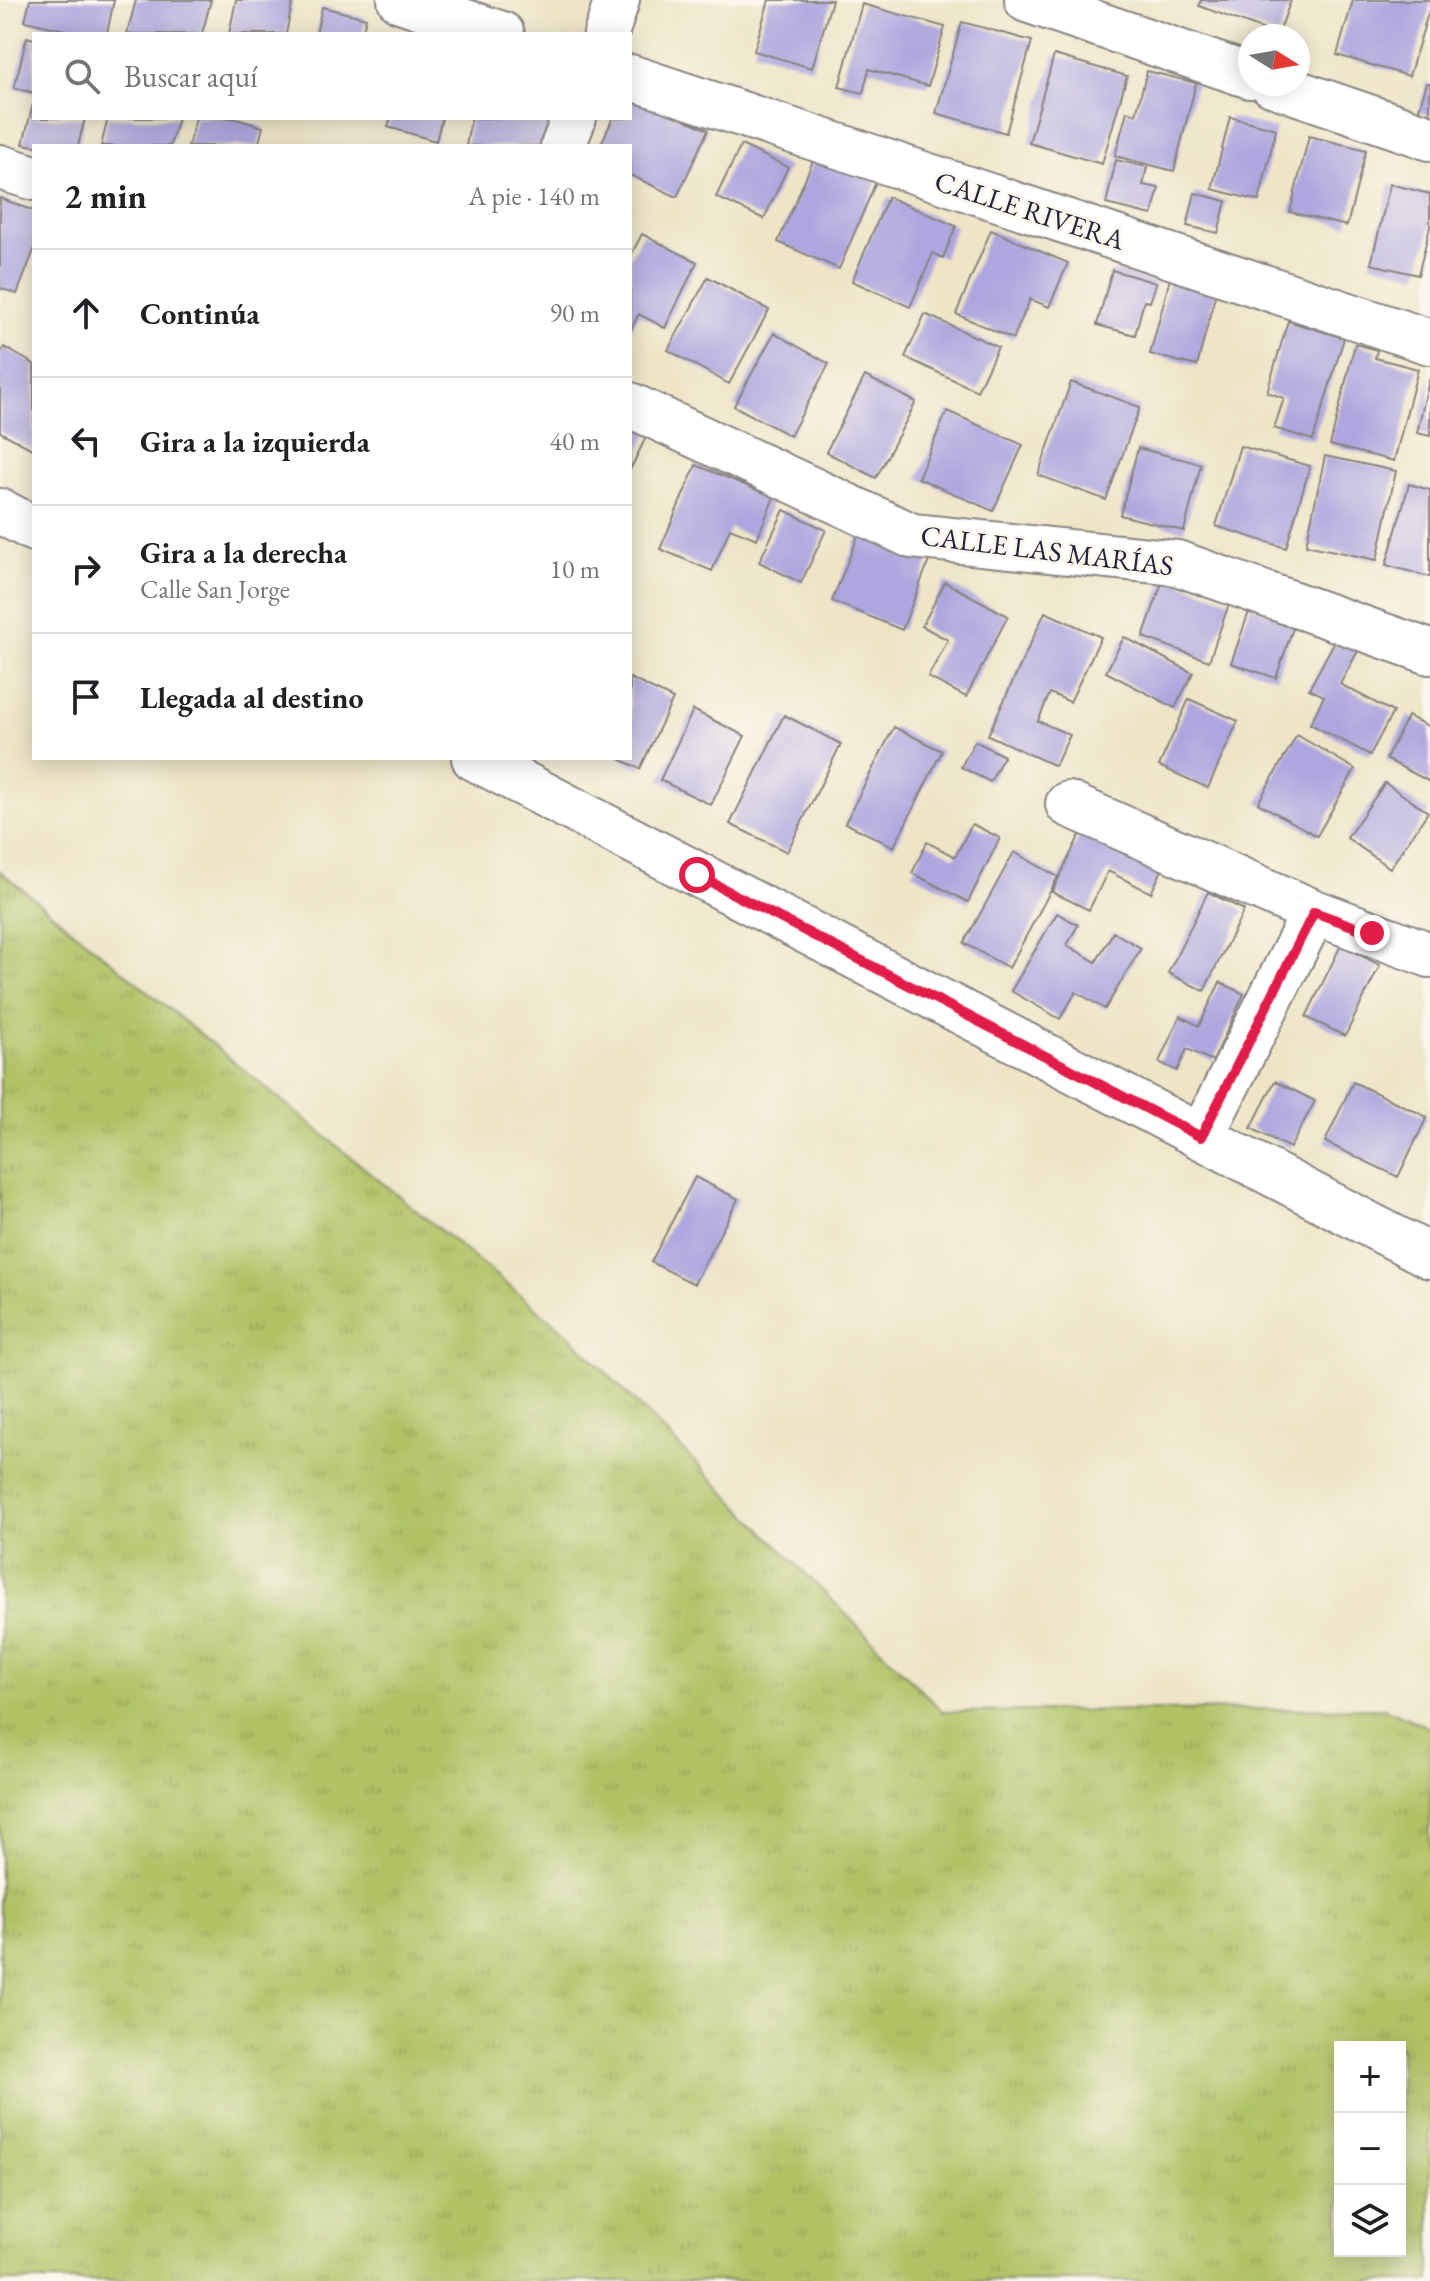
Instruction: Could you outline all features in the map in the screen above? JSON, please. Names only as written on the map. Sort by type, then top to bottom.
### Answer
[{"type":"street","points":[[400,0],[496,32]]},
{"type":"street","points":[[607,32],[617,0]]},
{"type":"street","points":[[1027,0],[1238,72]]},
{"type":"street","name":"CALLE RIVERA","points":[[632,78],[1430,342]]},
{"type":"street","points":[[1307,96],[1430,138]]},
{"type":"street","points":[[564,144],[573,120]]},
{"type":"street","points":[[0,167],[32,177]]},
{"type":"street","name":"CALLE LAS MARÍAS","points":[[632,406],[912,536],[1177,563],[1430,652]]},
{"type":"street","points":[[0,511],[32,528]]},
{"type":"street","points":[[478,760],[1430,1256]]},
{"type":"street","points":[[1068,804],[1314,912],[1430,955]]},
{"type":"street","points":[[1201,1137],[1314,912]]},
{"type":"green space","points":[[0,871],[569,1335],[943,1712],[1384,1708],[1430,1728],[1430,2281],[0,2281]]},
{"type":"building","points":[[30,0],[114,0],[107,32],[74,32],[25,21]]},
{"type":"building","points":[[136,0],[211,0],[203,32],[128,32]]},
{"type":"building","points":[[236,0],[293,0],[286,32],[229,32]]},
{"type":"building","points":[[769,0],[832,0],[812,68],[754,51]]},
{"type":"building","points":[[1201,0],[1291,0],[1282,24],[1248,24],[1199,6]]},
{"type":"building","points":[[1353,0],[1430,0],[1409,76],[1337,55]]},
{"type":"building","points":[[862,4],[945,27],[928,86],[869,69],[863,93],[839,87]]},
{"type":"building","points":[[322,7],[366,18],[362,32],[316,32]]},
{"type":"building","points":[[962,22],[1032,41],[1006,133],[936,113]]},
{"type":"building","points":[[27,37],[32,38],[32,92],[14,88]]},
{"type":"building","points":[[1054,55],[1127,76],[1102,164],[1029,143]]},
{"type":"building","points":[[1147,71],[1196,83],[1174,171],[1115,156],[1127,111],[1136,114]]},
{"type":"building","points":[[1427,83],[1430,83],[1430,115],[1418,112]]},
{"type":"building","points":[[632,95],[708,130],[677,197],[632,176],[632,144],[601,144],[612,120],[632,120]]},
{"type":"building","points":[[32,108],[32,120],[84,120],[78,144],[23,144]]},
{"type":"building","points":[[1230,117],[1276,129],[1259,201],[1212,189]]},
{"type":"building","points":[[108,120],[177,120],[171,144],[102,144]]},
{"type":"building","points":[[195,120],[240,120],[263,127],[259,144],[189,144]]},
{"type":"building","points":[[390,120],[441,120],[436,141],[388,127]]},
{"type":"building","points":[[471,120],[554,120],[543,144],[466,144]]},
{"type":"building","points":[[1309,136],[1366,150],[1347,226],[1290,212]]},
{"type":"building","points":[[741,145],[788,167],[764,219],[716,197]]},
{"type":"building","points":[[815,156],[876,182],[839,269],[778,242]]},
{"type":"building","points":[[1116,160],[1147,167],[1143,185],[1159,188],[1152,215],[1106,204]]},
{"type":"building","points":[[1390,184],[1430,194],[1430,227],[1418,275],[1371,264]]},
{"type":"building","points":[[1195,193],[1226,201],[1218,233],[1187,226]]},
{"type":"building","points":[[888,197],[956,226],[943,258],[933,253],[910,307],[852,281]]},
{"type":"building","points":[[0,198],[32,210],[32,255],[17,294],[0,288]]},
{"type":"building","points":[[991,230],[1068,263],[1049,307],[1030,299],[1013,339],[956,314]]},
{"type":"building","points":[[642,234],[697,262],[665,328],[639,314],[632,327],[632,253]]},
{"type":"building","points":[[1112,270],[1156,283],[1150,302],[1144,301],[1135,335],[1097,325]]},
{"type":"building","points":[[708,277],[769,310],[729,384],[668,350]]},
{"type":"building","points":[[1170,279],[1216,292],[1197,366],[1150,354]]},
{"type":"building","points":[[925,314],[998,347],[977,391],[905,357]]},
{"type":"building","points":[[1288,321],[1344,338],[1313,440],[1274,428],[1284,398],[1267,392]]},
{"type":"building","points":[[774,333],[829,364],[790,436],[734,406]]},
{"type":"building","points":[[1355,344],[1377,350],[1375,358],[1418,369],[1394,461],[1330,445]]},
{"type":"building","points":[[4,347],[32,363],[32,449],[0,432],[0,354]]},
{"type":"building","points":[[865,376],[916,402],[876,478],[826,452]]},
{"type":"building","points":[[1430,381],[1430,436],[1417,433]]},
{"type":"building","points":[[1071,382],[1140,407],[1106,500],[1038,475]]},
{"type":"building","points":[[947,411],[1023,445],[993,511],[918,478]]},
{"type":"building","points":[[632,422],[649,431],[632,466]]},
{"type":"building","points":[[1240,446],[1310,466],[1286,548],[1216,526]]},
{"type":"building","points":[[1138,448],[1201,464],[1184,531],[1120,515]]},
{"type":"building","points":[[1325,456],[1396,471],[1377,560],[1306,545]]},
{"type":"building","points":[[696,465],[774,497],[757,539],[730,528],[712,571],[660,549]]},
{"type":"building","points":[[1409,484],[1430,490],[1430,577],[1386,565]]},
{"type":"building","points":[[784,510],[826,530],[801,583],[759,562]]},
{"type":"building","points":[[860,531],[930,558],[902,630],[832,601]]},
{"type":"building","points":[[1164,577],[1230,601],[1209,661],[1143,637]]},
{"type":"building","points":[[945,582],[1008,616],[966,697],[928,677],[948,640],[922,626]]},
{"type":"building","points":[[1251,606],[1295,622],[1276,678],[1231,663]]},
{"type":"building","points":[[1045,612],[1101,637],[1070,702],[1050,693],[1038,721],[1070,735],[1055,766],[988,735]]},
{"type":"building","points":[[1124,637],[1193,673],[1175,708],[1106,672]]},
{"type":"building","points":[[1337,637],[1359,649],[1340,684],[1393,712],[1370,755],[1310,724],[1324,696],[1309,689]]},
{"type":"building","points":[[632,679],[673,699],[640,769],[622,760],[632,760]]},
{"type":"building","points":[[1189,699],[1238,721],[1208,788],[1159,766]]},
{"type":"building","points":[[693,710],[745,736],[711,805],[660,780]]},
{"type":"building","points":[[784,715],[841,744],[787,852],[730,824]]},
{"type":"building","points":[[1408,716],[1430,727],[1430,782],[1386,759]]},
{"type":"building","points":[[894,727],[942,751],[894,847],[845,823]]},
{"type":"building","points":[[1297,735],[1355,769],[1317,836],[1258,803]]},
{"type":"building","points":[[975,741],[1004,756],[990,782],[961,767]]},
{"type":"building","points":[[1385,783],[1428,812],[1390,868],[1347,838]]},
{"type":"building","points":[[972,824],[1000,838],[968,902],[912,873],[927,842],[955,857]]},
{"type":"building","points":[[1084,826],[1164,866],[1151,893],[1108,871],[1089,910],[1052,892]]},
{"type":"building","points":[[1014,852],[1058,877],[1009,968],[964,943]]},
{"type":"building","points":[[1208,892],[1244,910],[1204,991],[1168,973]]},
{"type":"building","points":[[1057,913],[1078,925],[1067,945],[1096,962],[1113,932],[1141,948],[1105,1009],[1076,992],[1060,1019],[1011,991]]},
{"type":"building","points":[[1341,945],[1380,965],[1345,1036],[1306,1017]]},
{"type":"building","points":[[1220,982],[1244,994],[1213,1061],[1187,1049],[1177,1071],[1159,1062],[1180,1016],[1199,1026]]},
{"type":"building","points":[[1275,1081],[1315,1101],[1290,1148],[1251,1128]]},
{"type":"building","points":[[1353,1082],[1427,1117],[1398,1177],[1325,1142]]},
{"type":"building","points":[[695,1177],[738,1199],[694,1284],[651,1262]]},
{"type":"route","points":[[697,875],[1201,1137],[1314,912],[1372,933]]}]
